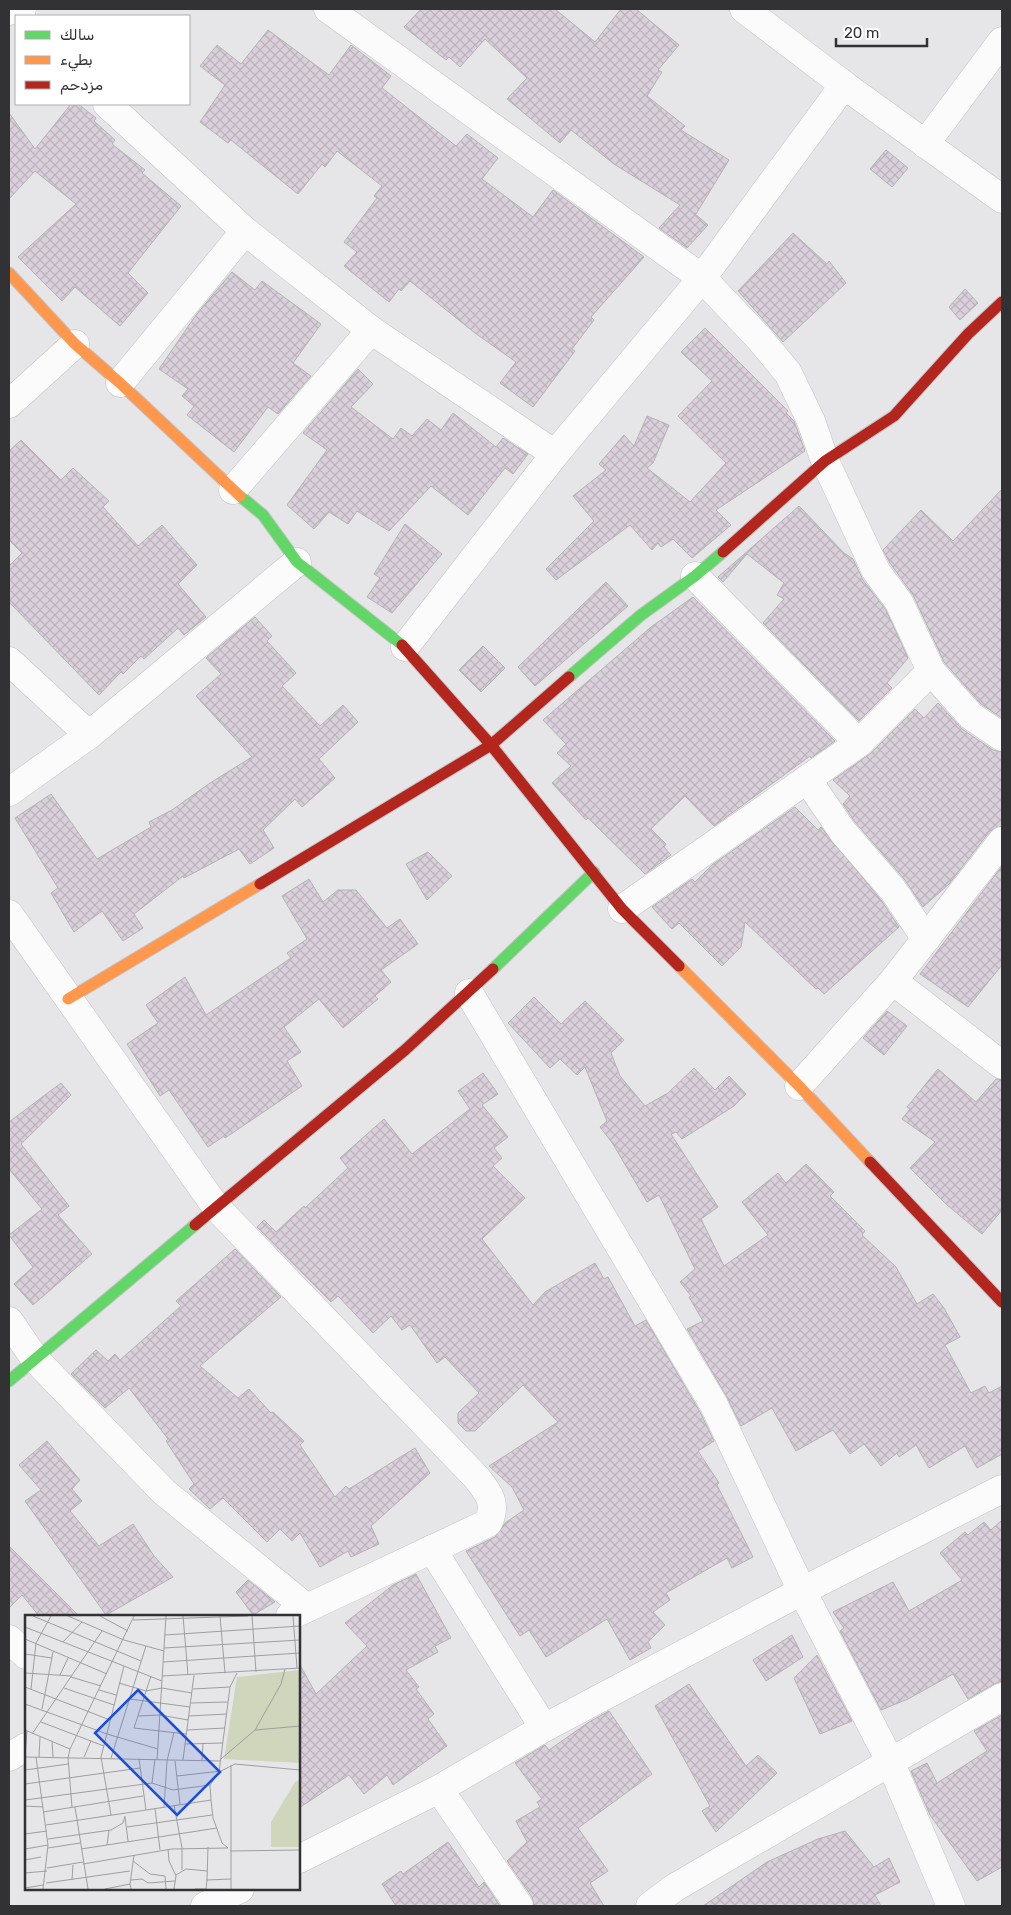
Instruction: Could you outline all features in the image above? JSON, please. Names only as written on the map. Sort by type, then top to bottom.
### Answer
[{"type":"street","points":[[9,12],[22,9]]},
{"type":"street","points":[[328,9],[702,278],[758,337],[788,373],[811,422],[825,460],[876,571],[899,602],[931,671],[971,716],[1002,736]]},
{"type":"street","points":[[744,9],[844,85],[1002,199]]},
{"type":"street","points":[[925,144],[1002,41]]},
{"type":"street","points":[[406,647],[555,454],[702,278],[844,85]]},
{"type":"street","points":[[108,105],[245,231],[371,330],[555,454]]},
{"type":"street","points":[[120,383],[245,231]]},
{"type":"street","points":[[9,273],[75,344],[120,383],[233,490],[263,515],[297,562],[406,647],[491,745],[622,909],[799,1086],[1002,1302]]},
{"type":"street","points":[[68,999],[491,745],[641,615],[695,576],[765,516],[825,460],[894,416],[968,334],[1002,302]]},
{"type":"street","points":[[233,490],[371,330]]},
{"type":"street","points":[[9,404],[75,344]]},
{"type":"street","points":[[9,792],[89,735],[297,562]]},
{"type":"street","points":[[695,576],[859,743]]},
{"type":"street","points":[[9,661],[89,735]]},
{"type":"street","points":[[622,909],[859,743],[931,671]]},
{"type":"street","points":[[807,779],[843,832],[893,890],[926,939]]},
{"type":"street","points":[[799,1086],[893,981],[1002,841]]},
{"type":"street","points":[[9,1381],[404,1050],[469,993],[594,872]]},
{"type":"street","points":[[9,914],[216,1207],[476,1477],[492,1498],[493,1513],[488,1523],[298,1612],[164,1492],[35,1358],[9,1321]]},
{"type":"street","points":[[893,981],[1002,1065]]},
{"type":"street","points":[[469,993],[714,1405],[802,1591],[890,1761],[951,1906]]},
{"type":"street","points":[[300,1858],[439,1789],[544,1728],[802,1591],[1002,1489]]},
{"type":"street","points":[[432,1549],[544,1728]]},
{"type":"street","points":[[9,1639],[25,1654]]},
{"type":"street","points":[[650,1906],[679,1897],[890,1761],[1002,1697]]},
{"type":"street","points":[[9,1757],[25,1748]]},
{"type":"street","points":[[439,1789],[519,1906]]},
{"type":"street","points":[[196,1890],[205,1906],[238,1890]]},
{"type":"building","points":[[421,9],[555,9],[595,42],[621,9],[636,9],[679,45],[658,70],[662,72],[647,96],[685,126],[681,130],[729,160],[696,214],[694,213],[708,225],[687,248],[659,228],[680,205],[614,164],[571,130],[560,143],[507,99],[527,78],[485,39],[460,67],[449,57],[446,60],[404,27]]},
{"type":"building","points":[[268,30],[329,75],[351,45],[391,76],[382,88],[456,146],[467,134],[498,158],[482,179],[533,217],[553,190],[644,257],[591,317],[594,320],[572,349],[575,351],[533,407],[500,383],[516,362],[475,333],[410,281],[401,291],[399,289],[389,302],[344,266],[357,252],[344,242],[377,198],[374,196],[382,186],[337,151],[325,167],[322,164],[298,194],[231,140],[228,143],[200,122],[225,85],[200,66],[217,45],[241,64]]},
{"type":"building","points":[[70,105],[79,105],[96,118],[94,121],[115,140],[112,144],[145,170],[142,173],[181,206],[128,273],[148,293],[120,326],[75,287],[62,301],[18,257],[76,204],[35,171],[9,199],[9,113],[35,149]]},
{"type":"building","points":[[886,150],[908,168],[892,187],[870,169]]},
{"type":"building","points":[[793,233],[827,264],[829,261],[846,283],[783,342],[738,291]]},
{"type":"building","points":[[232,272],[255,290],[262,281],[321,324],[293,363],[311,376],[278,414],[268,407],[234,452],[187,415],[194,406],[182,396],[188,389],[159,369],[196,315]]},
{"type":"building","points":[[965,289],[978,303],[960,320],[949,307]]},
{"type":"building","points":[[705,328],[788,411],[786,413],[794,421],[805,451],[716,510],[731,525],[692,558],[673,539],[661,547],[658,543],[652,550],[630,525],[556,580],[546,569],[594,521],[573,496],[606,470],[599,464],[624,435],[634,446],[647,416],[669,425],[653,463],[647,468],[690,502],[726,463],[678,416],[712,381],[681,352]]},
{"type":"building","points":[[358,369],[373,384],[351,407],[393,439],[401,428],[412,436],[427,419],[441,430],[453,413],[496,447],[503,438],[528,454],[513,474],[505,468],[468,515],[431,486],[389,531],[357,511],[348,524],[329,512],[314,529],[287,505],[327,450],[303,433]]},
{"type":"building","points":[[21,440],[61,480],[73,468],[109,501],[103,507],[138,546],[162,525],[197,565],[178,584],[206,617],[184,635],[178,628],[144,659],[141,656],[123,674],[121,672],[99,695],[9,602],[9,566],[22,553],[9,540],[9,451]]},
{"type":"building","points":[[1002,489],[1002,718],[981,704],[944,662],[913,595],[883,550],[921,510],[953,541]]},
{"type":"building","points":[[799,506],[844,553],[853,559],[863,580],[886,610],[908,658],[887,683],[892,688],[859,721],[763,623],[784,599],[777,595],[784,583],[747,554],[723,582],[718,577]]},
{"type":"building","points":[[405,524],[442,554],[392,613],[367,597],[380,578],[374,574]]},
{"type":"building","points":[[606,582],[628,606],[535,686],[518,667]]},
{"type":"building","points":[[693,597],[835,741],[811,758],[810,756],[714,826],[685,796],[651,829],[666,844],[664,847],[671,855],[645,874],[588,818],[586,820],[552,783],[571,766],[557,753],[566,744],[543,720],[651,627]]},
{"type":"building","points":[[255,617],[272,636],[267,641],[296,673],[282,686],[320,726],[343,705],[358,722],[319,759],[335,778],[302,807],[295,799],[263,830],[274,848],[250,864],[239,849],[184,878],[183,876],[134,914],[143,928],[123,941],[102,911],[74,932],[51,893],[58,888],[15,818],[51,794],[97,859],[151,827],[149,822],[172,810],[210,783],[252,757],[196,696],[221,674],[206,658]]},
{"type":"building","points":[[483,646],[505,668],[481,692],[459,670]]},
{"type":"building","points":[[938,703],[962,729],[993,750],[1002,752],[1002,826],[990,831],[949,884],[923,907],[905,880],[855,822],[843,804],[850,796],[833,780],[870,754],[915,709],[924,718]]},
{"type":"building","points":[[795,807],[818,830],[821,827],[881,900],[899,927],[824,994],[818,988],[816,989],[745,922],[741,947],[722,966],[679,923],[672,929],[652,907],[692,879],[695,882],[712,865]]},
{"type":"building","points":[[428,852],[452,876],[427,900],[406,864]]},
{"type":"building","points":[[1002,866],[1002,965],[968,1007],[920,974]]},
{"type":"building","points":[[309,879],[323,902],[338,890],[356,890],[387,928],[400,919],[418,944],[381,970],[391,982],[375,996],[378,999],[343,1028],[319,999],[284,1027],[301,1052],[287,1061],[302,1086],[225,1138],[224,1136],[208,1147],[169,1090],[160,1096],[127,1044],[158,1023],[146,1005],[185,977],[206,1015],[291,958],[287,953],[307,939],[282,896]]},
{"type":"building","points":[[534,997],[561,1024],[585,1001],[624,1040],[611,1053],[620,1076],[645,1106],[668,1093],[694,1068],[715,1090],[729,1076],[746,1094],[734,1106],[682,1139],[676,1132],[671,1134],[718,1207],[701,1219],[724,1266],[768,1235],[742,1202],[778,1173],[786,1183],[806,1164],[834,1192],[830,1196],[865,1231],[862,1235],[896,1267],[917,1304],[933,1294],[944,1308],[960,1337],[945,1345],[971,1393],[985,1386],[989,1393],[1002,1386],[1002,1454],[977,1468],[965,1446],[929,1468],[916,1445],[899,1457],[897,1453],[881,1466],[864,1444],[850,1454],[833,1430],[796,1451],[772,1408],[741,1426],[727,1397],[687,1329],[703,1321],[689,1297],[691,1296],[680,1282],[695,1269],[659,1195],[647,1202],[613,1144],[600,1127],[607,1121],[585,1067],[577,1075],[560,1059],[550,1068],[508,1023]]},
{"type":"building","points":[[887,1011],[907,1026],[884,1055],[863,1038]]},
{"type":"building","points":[[938,1069],[976,1102],[996,1079],[1002,1080],[1002,1210],[982,1234],[947,1205],[910,1168],[935,1142],[902,1119],[910,1109],[907,1107]]},
{"type":"building","points":[[483,1073],[498,1094],[482,1105],[508,1137],[494,1148],[502,1158],[493,1166],[525,1198],[482,1239],[533,1305],[545,1292],[595,1263],[604,1279],[608,1277],[635,1326],[646,1320],[700,1412],[714,1441],[698,1451],[719,1483],[717,1485],[753,1557],[732,1568],[727,1558],[666,1593],[670,1600],[653,1612],[665,1625],[648,1642],[651,1648],[630,1660],[607,1619],[546,1657],[529,1630],[520,1636],[466,1551],[495,1537],[505,1523],[524,1510],[512,1487],[489,1466],[558,1422],[523,1385],[475,1431],[466,1431],[458,1423],[458,1413],[479,1393],[445,1357],[437,1363],[410,1325],[402,1330],[391,1316],[373,1333],[338,1296],[331,1302],[257,1227],[264,1220],[276,1232],[304,1206],[305,1208],[348,1168],[340,1158],[384,1119],[412,1154],[470,1109],[458,1091]]},
{"type":"building","points":[[61,1083],[71,1095],[21,1144],[69,1206],[58,1215],[92,1254],[33,1305],[14,1284],[33,1267],[9,1235],[42,1209],[9,1169],[9,1122]]},
{"type":"building","points":[[235,1249],[281,1297],[200,1366],[238,1398],[249,1389],[271,1413],[273,1412],[304,1441],[300,1445],[335,1497],[346,1486],[349,1489],[415,1448],[430,1473],[371,1526],[379,1544],[351,1557],[348,1551],[320,1567],[300,1533],[292,1541],[280,1529],[267,1542],[223,1498],[210,1509],[189,1489],[194,1484],[166,1441],[168,1439],[129,1388],[105,1408],[71,1374],[96,1350],[108,1361],[115,1354],[120,1360],[181,1306],[176,1301]]},
{"type":"building","points":[[47,1441],[80,1480],[72,1489],[82,1501],[70,1511],[99,1546],[133,1524],[154,1556],[173,1577],[106,1615],[25,1501],[41,1490],[19,1465]]},
{"type":"building","points":[[1002,1520],[1002,1681],[968,1699],[953,1674],[908,1699],[881,1710],[840,1631],[844,1628],[833,1612],[893,1582],[909,1611],[962,1580],[940,1553],[965,1532],[968,1535],[984,1522],[991,1530]]},
{"type":"building","points":[[9,1546],[78,1615],[38,1615],[22,1595],[9,1608]]},
{"type":"building","points":[[416,1574],[451,1638],[435,1646],[438,1652],[406,1670],[419,1687],[416,1689],[434,1714],[428,1719],[447,1746],[393,1785],[387,1775],[364,1794],[349,1775],[300,1807],[300,1665],[316,1694],[367,1646],[345,1623],[393,1585]]},
{"type":"building","points":[[248,1580],[275,1602],[253,1615],[236,1592]]},
{"type":"building","points":[[792,1635],[803,1657],[766,1681],[753,1660]]},
{"type":"building","points":[[817,1655],[852,1721],[820,1734],[794,1678]]},
{"type":"building","points":[[689,1684],[746,1766],[758,1755],[777,1773],[716,1832],[702,1811],[710,1806],[655,1706]]},
{"type":"building","points":[[609,1711],[652,1774],[578,1828],[608,1871],[590,1883],[604,1906],[534,1906],[532,1897],[507,1861],[527,1842],[516,1821],[540,1807],[537,1802],[542,1799],[515,1763],[545,1745],[549,1750],[589,1722]]},
{"type":"building","points":[[1002,1715],[1002,1867],[977,1881],[930,1815],[911,1771],[927,1763],[937,1783],[987,1751],[974,1731]]},
{"type":"building","points":[[845,1831],[874,1867],[889,1858],[900,1882],[875,1895],[881,1906],[703,1906],[767,1862],[818,1839]]},
{"type":"building","points":[[448,1842],[479,1887],[484,1882],[500,1906],[396,1906],[382,1884],[401,1871],[403,1874]]},
{"type":"traffic: fast","points":[[240,496],[263,515],[297,562],[402,645]]},
{"type":"traffic: fast","points":[[569,677],[641,615],[695,576],[723,552]]},
{"type":"traffic: fast","points":[[493,969],[594,872]]},
{"type":"traffic: fast","points":[[9,1381],[195,1225]]},
{"type":"traffic: slow","points":[[9,273],[75,344],[120,383],[240,496]]},
{"type":"traffic: slow","points":[[68,999],[260,884]]},
{"type":"traffic: slow","points":[[679,966],[799,1086],[870,1162]]},
{"type":"traffic: jam","points":[[723,552],[825,461],[894,416],[968,334],[1002,302]]},
{"type":"traffic: jam","points":[[402,645],[491,745],[622,909],[679,966]]},
{"type":"traffic: jam","points":[[260,884],[491,745],[569,677]]},
{"type":"traffic: jam","points":[[195,1225],[405,1050],[493,969]]},
{"type":"traffic: jam","points":[[870,1162],[1002,1302]]}]
